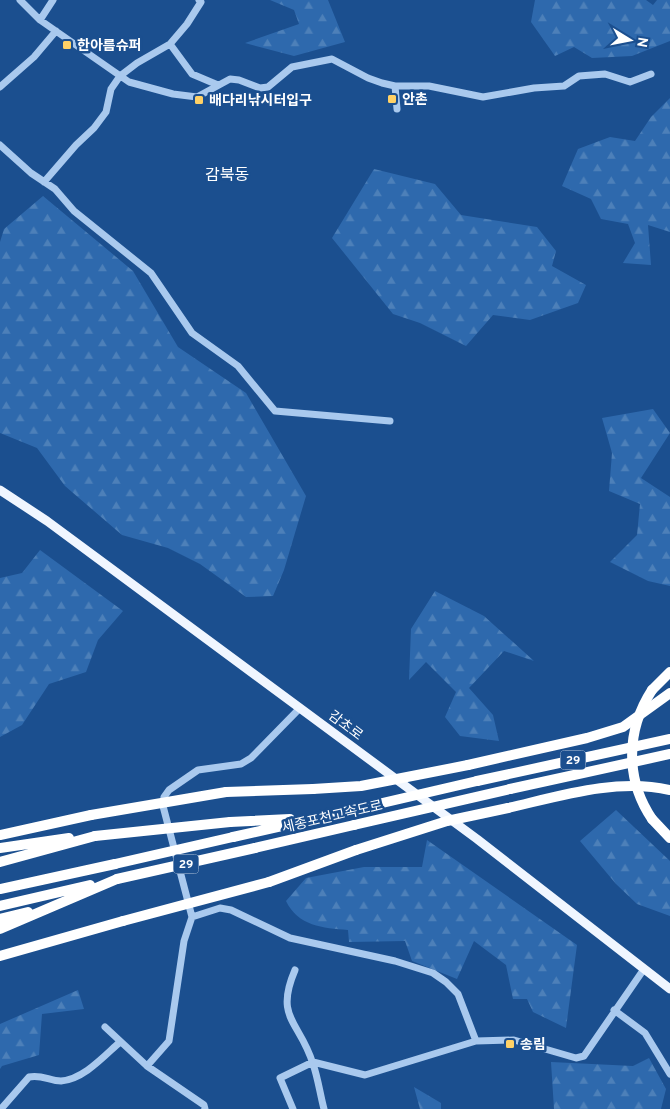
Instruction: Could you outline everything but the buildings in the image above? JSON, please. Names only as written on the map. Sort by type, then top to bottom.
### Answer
[{"type":"highway","points":[[670,672],[652,690],[636,724],[631,751],[637,792],[652,819],[670,838]]},
{"type":"highway","points":[[0,837],[91,815],[226,792],[361,786],[468,765],[587,738],[623,727],[670,693]]},
{"type":"highway","name":"세종포천고속도로","points":[[0,889],[670,739]]},
{"type":"highway","name":"세종포천고속도로","points":[[0,906],[670,754]]},
{"type":"highway","points":[[0,951],[269,882],[356,850],[447,822],[570,793],[612,787],[640,786],[670,790]]},
{"type":"highway","points":[[0,848],[42,840],[230,822],[318,818]]},
{"type":"highway","points":[[0,862],[95,836]]},
{"type":"highway","points":[[0,929],[118,879]]},
{"type":"highway","points":[[0,919],[60,904]]},
{"type":"highway","points":[[0,956],[122,921]]},
{"type":"main road","name":"감초로","points":[[0,490],[47,521],[477,839],[670,989]]},
{"type":"street","points":[[20,0],[40,20],[120,76],[138,86],[190,97],[203,95],[230,79],[239,80],[260,88],[268,87],[292,67],[332,59],[368,78],[395,86],[429,86],[482,97],[534,88],[564,86],[579,76],[605,74],[630,82],[651,74]]},
{"type":"street","points":[[40,20],[53,0]]},
{"type":"street","points":[[44,182],[76,145],[94,128],[106,112],[111,89],[120,76],[137,63],[170,44],[187,24],[201,2],[199,0]]},
{"type":"street","points":[[0,87],[34,57],[56,31]]},
{"type":"street","points":[[170,44],[192,74],[218,86]]},
{"type":"street","points":[[395,86],[396,109]]},
{"type":"street","points":[[0,144],[31,174],[55,189],[74,211],[151,273],[192,333],[238,366],[275,411],[390,421]]},
{"type":"street","points":[[147,1066],[169,1041],[184,941],[192,917],[163,806],[164,797],[169,790],[198,770],[241,764],[251,758],[300,708]]},
{"type":"street","points":[[192,917],[220,908],[231,910],[290,938],[395,960],[433,973],[458,994],[476,1041]]},
{"type":"street","points":[[293,1109],[280,1078],[313,1062],[364,1075],[476,1041],[514,1040],[581,1058],[644,969]]},
{"type":"street","points":[[294,970],[286,990],[286,1007],[313,1062],[324,1109]]},
{"type":"street","points":[[614,1010],[644,1032],[670,1074]]},
{"type":"street","points":[[105,1027],[147,1066],[204,1105],[206,1109]]},
{"type":"street","points":[[1,1109],[29,1077],[43,1076],[58,1081],[77,1077],[120,1042]]},
{"type":"green space","points":[[270,0],[328,0],[345,42],[294,56],[245,43],[299,24],[294,10]]},
{"type":"green space","points":[[535,0],[646,0],[653,5],[657,0],[670,0],[670,41],[632,56],[592,58],[574,47],[555,56],[531,22]]},
{"type":"green space","points":[[670,98],[670,232],[648,225],[651,265],[623,263],[635,243],[628,224],[601,219],[591,199],[562,186],[578,149],[610,137],[635,141],[651,117]]},
{"type":"green space","points":[[374,169],[435,184],[461,215],[537,227],[556,251],[552,266],[586,285],[578,303],[530,320],[493,315],[466,346],[420,323],[393,314],[332,238]]},
{"type":"green space","points":[[43,196],[133,271],[178,347],[246,393],[306,496],[284,570],[273,596],[246,597],[200,564],[168,548],[122,535],[65,486],[37,448],[0,433],[0,242],[4,229]]},
{"type":"green space","points":[[653,409],[670,433],[641,478],[670,497],[670,586],[648,581],[610,562],[637,535],[640,504],[609,491],[612,453],[602,418]]},
{"type":"green space","points":[[40,550],[123,611],[98,640],[86,672],[49,684],[22,725],[0,737],[0,578],[22,573]]},
{"type":"green space","points":[[435,591],[484,616],[534,661],[504,651],[469,688],[493,715],[499,741],[460,736],[445,717],[456,692],[426,662],[409,680],[411,629]]},
{"type":"green space","points":[[616,810],[670,861],[670,916],[637,904],[616,884],[580,841]]},
{"type":"green space","points":[[427,840],[577,945],[566,1028],[533,1012],[527,999],[513,999],[506,965],[474,941],[457,979],[412,961],[405,941],[349,942],[348,930],[321,927],[304,921],[297,916],[286,901],[306,878],[364,867],[422,867]]},
{"type":"green space","points":[[78,990],[84,1009],[42,1014],[39,1055],[2,1066],[0,1069],[0,1024]]},
{"type":"green space","points":[[649,1058],[666,1089],[661,1109],[554,1109],[551,1062],[633,1066]]},
{"type":"green space","points":[[414,1087],[441,1103],[441,1109],[420,1109]]},
{"type":"place","name":"한아름슈퍼","points":[[67,45]]},
{"type":"place","name":"안촌","points":[[392,99]]},
{"type":"place","name":"배다리낚시터입구","points":[[199,100]]},
{"type":"place","name":"송림","points":[[510,1044]]},
{"type":"district","name":"감북동","points":[[227,174]]}]
